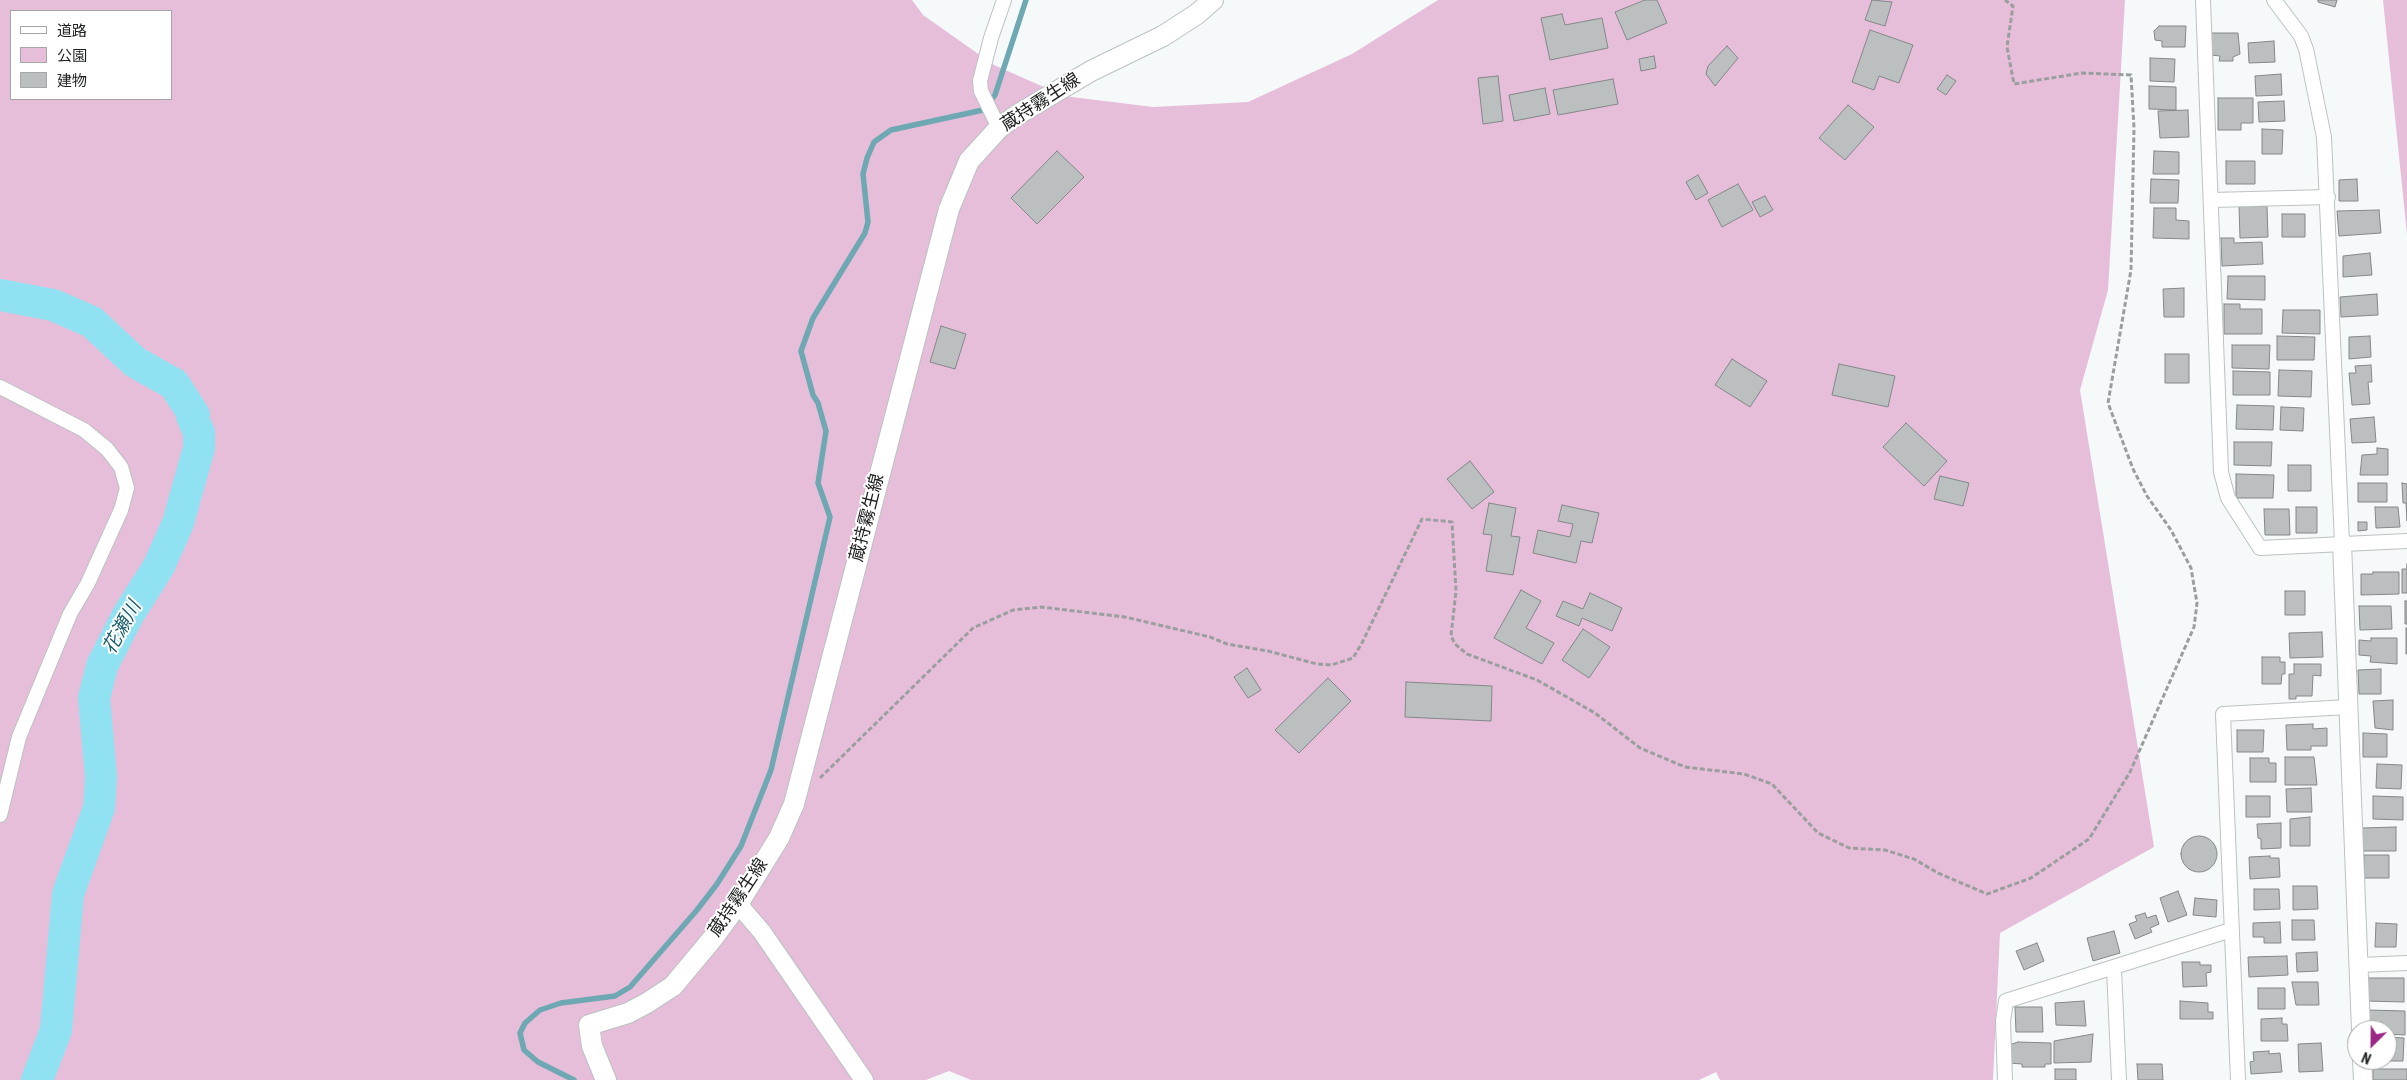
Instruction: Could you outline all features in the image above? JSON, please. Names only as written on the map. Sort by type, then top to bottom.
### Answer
[{"type":"main road","name":"蔵持霧生線","points":[[606,1080],[592,1046],[589,1025],[628,1013],[661,996],[672,986],[713,938],[738,904],[779,838],[794,804],[949,209],[969,161],[997,123],[1017,115],[1091,71],[1163,36],[1197,14],[1213,0]]},
{"type":"street","points":[[997,123],[981,91],[982,69],[1004,0]]},
{"type":"street","points":[[2203,0],[2221,472],[2228,498],[2260,548],[2407,541]]},
{"type":"street","points":[[2274,0],[2301,36],[2306,49],[2324,137],[2328,197],[2361,1020]]},
{"type":"street","points":[[2212,200],[2328,197]]},
{"type":"street","points":[[0,388],[84,430],[107,449],[121,467],[127,488],[121,510],[88,583],[70,614],[19,737],[0,815]]},
{"type":"street","points":[[2238,1080],[2223,714],[2348,707]]},
{"type":"street","points":[[738,904],[762,932],[864,1080]]},
{"type":"street","points":[[2005,1080],[2003,1021],[2006,1001],[2114,969],[2231,930]]},
{"type":"street","points":[[2359,965],[2407,963]]},
{"type":"street","points":[[2114,969],[2119,1080]]},
{"type":"path","points":[[814,784],[972,628],[1013,610],[1041,608],[1125,617],[1210,637],[1227,644],[1268,651],[1317,664],[1331,665],[1353,658],[1422,519],[1452,522],[1456,591],[1452,636],[1455,644],[1467,654],[1537,680],[1594,712],[1640,748],[1684,767],[1744,774],[1772,784],[1818,833],[1850,848],[1885,850],[1914,859],[1938,873],[1987,894],[2031,878],[2089,839],[2130,772],[2194,627],[2197,603],[2192,568],[2171,530],[2147,496],[2133,470],[2108,403],[2131,270],[2134,128],[2131,75],[2082,73],[2014,84],[2007,47],[2013,6],[2005,0]]},
{"type":"green space","points":[[0,0],[912,0],[923,15],[994,65],[1064,96],[1153,107],[1248,102],[1352,54],[1438,0],[2125,0],[2108,290],[2080,390],[2154,847],[2000,933],[1993,1080],[1720,1080],[1716,1072],[1699,1080],[971,1080],[949,1071],[926,1080],[0,1080]]},
{"type":"green space","points":[[2383,0],[2407,0],[2407,234]]},
{"type":"building","points":[[1645,0],[1657,0],[1667,23],[1627,40],[1615,12]]},
{"type":"building","points":[[1872,0],[1892,2],[1885,26],[1865,20]]},
{"type":"building","points":[[2318,0],[2337,0],[2335,7],[2318,2]]},
{"type":"building","points":[[1562,14],[1565,25],[1602,18],[1608,48],[1550,60],[1541,18]]},
{"type":"building","points":[[2159,26],[2186,26],[2185,47],[2162,47],[2162,41],[2155,40],[2154,31]]},
{"type":"building","points":[[1870,30],[1913,45],[1899,83],[1879,76],[1874,90],[1852,82]]},
{"type":"building","points":[[2211,33],[2238,33],[2240,54],[2233,57],[2233,61],[2219,61],[2220,56],[2211,55]]},
{"type":"building","points":[[2274,41],[2275,62],[2249,63],[2248,43]]},
{"type":"building","points":[[1727,46],[1738,58],[1715,86],[1706,74],[1708,66]]},
{"type":"building","points":[[1654,56],[1656,68],[1641,71],[1639,59]]},
{"type":"building","points":[[2150,58],[2175,59],[2174,82],[2150,81]]},
{"type":"building","points":[[2281,74],[2282,95],[2256,96],[2255,76]]},
{"type":"building","points":[[1947,75],[1956,81],[1946,95],[1937,89]]},
{"type":"building","points":[[1498,76],[1503,121],[1483,124],[1478,78]]},
{"type":"building","points":[[1613,79],[1618,104],[1558,115],[1553,90]]},
{"type":"building","points":[[2149,86],[2176,87],[2176,110],[2149,109]]},
{"type":"building","points":[[1545,88],[1550,114],[1514,121],[1509,95]]},
{"type":"building","points":[[2218,98],[2253,98],[2253,123],[2241,123],[2241,130],[2218,130]]},
{"type":"building","points":[[2284,101],[2285,121],[2259,122],[2258,102]]},
{"type":"building","points":[[1848,105],[1874,127],[1845,160],[1819,138]]},
{"type":"building","points":[[2188,110],[2189,137],[2160,138],[2158,111]]},
{"type":"building","points":[[2262,129],[2283,130],[2282,154],[2262,154]]},
{"type":"building","points":[[1057,151],[1084,177],[1037,224],[1011,198]]},
{"type":"building","points":[[2154,151],[2179,152],[2179,174],[2153,174]]},
{"type":"building","points":[[2226,161],[2255,161],[2255,184],[2226,184]]},
{"type":"building","points":[[1698,175],[1708,193],[1696,200],[1686,182]]},
{"type":"building","points":[[2151,179],[2179,180],[2178,203],[2150,203]]},
{"type":"building","points":[[2357,179],[2358,201],[2339,201],[2339,180]]},
{"type":"building","points":[[1738,184],[1753,210],[1722,227],[1708,200]]},
{"type":"building","points":[[1765,196],[1773,210],[1760,217],[1752,202]]},
{"type":"building","points":[[2239,206],[2267,206],[2268,237],[2240,238]]},
{"type":"building","points":[[2154,208],[2176,208],[2176,220],[2189,221],[2189,239],[2153,238]]},
{"type":"building","points":[[2379,210],[2381,233],[2339,236],[2337,211]]},
{"type":"building","points":[[2282,214],[2305,214],[2305,237],[2282,237]]},
{"type":"building","points":[[2221,238],[2234,238],[2234,243],[2262,242],[2263,264],[2222,266]]},
{"type":"building","points":[[2370,253],[2372,275],[2343,277],[2343,256]]},
{"type":"building","points":[[2228,276],[2265,276],[2265,300],[2227,299]]},
{"type":"building","points":[[2184,288],[2184,317],[2164,317],[2163,289]]},
{"type":"building","points":[[2377,294],[2378,315],[2341,317],[2340,297]]},
{"type":"building","points":[[2224,304],[2240,304],[2240,309],[2262,309],[2262,334],[2224,334]]},
{"type":"building","points":[[2283,310],[2320,310],[2320,334],[2282,333]]},
{"type":"building","points":[[941,326],[966,334],[955,369],[930,362]]},
{"type":"building","points":[[2277,336],[2315,337],[2314,360],[2277,360]]},
{"type":"building","points":[[2370,336],[2371,357],[2349,359],[2349,337]]},
{"type":"building","points":[[2232,345],[2270,345],[2269,369],[2232,368]]},
{"type":"building","points":[[2165,354],[2189,354],[2189,383],[2165,383]]},
{"type":"building","points":[[1732,359],[1767,381],[1750,407],[1715,385]]},
{"type":"building","points":[[1839,364],[1895,376],[1888,407],[1832,395]]},
{"type":"building","points":[[2371,365],[2372,382],[2368,382],[2370,404],[2352,405],[2349,373],[2356,373],[2355,366]]},
{"type":"building","points":[[2279,370],[2312,371],[2311,397],[2278,396]]},
{"type":"building","points":[[2233,371],[2270,372],[2270,395],[2233,395]]},
{"type":"building","points":[[2237,405],[2274,406],[2273,430],[2236,429]]},
{"type":"building","points":[[2281,407],[2304,408],[2303,431],[2280,430]]},
{"type":"building","points":[[2374,417],[2376,442],[2352,443],[2350,419]]},
{"type":"building","points":[[1906,423],[1947,461],[1924,486],[1883,447]]},
{"type":"building","points":[[2234,442],[2272,442],[2271,466],[2234,465]]},
{"type":"building","points":[[2377,448],[2388,449],[2388,475],[2360,475],[2362,455],[2377,454]]},
{"type":"building","points":[[1470,461],[1494,492],[1472,509],[1447,479]]},
{"type":"building","points":[[2288,465],[2311,465],[2311,491],[2288,491]]},
{"type":"building","points":[[2236,474],[2274,475],[2273,498],[2236,498]]},
{"type":"building","points":[[1940,476],[1969,483],[1963,506],[1934,499]]},
{"type":"building","points":[[2358,483],[2387,483],[2387,502],[2358,502]]},
{"type":"building","points":[[2402,483],[2407,484],[2407,521],[2406,503],[2403,503]]},
{"type":"building","points":[[1489,503],[1516,508],[1511,536],[1520,537],[1513,575],[1486,571],[1492,535],[1483,534]]},
{"type":"building","points":[[1562,505],[1599,513],[1592,543],[1581,541],[1576,563],[1533,553],[1538,530],[1570,537],[1573,524],[1558,521]]},
{"type":"building","points":[[2296,507],[2317,507],[2317,533],[2296,533]]},
{"type":"building","points":[[2375,507],[2398,507],[2400,527],[2376,528]]},
{"type":"building","points":[[2264,509],[2289,509],[2290,535],[2265,535]]},
{"type":"building","points":[[2358,522],[2367,522],[2367,530],[2358,531]]},
{"type":"building","points":[[2402,569],[2407,569],[2407,593],[2402,593]]},
{"type":"building","points":[[2373,572],[2399,572],[2399,594],[2361,595],[2361,574],[2373,574]]},
{"type":"building","points":[[1521,590],[1541,601],[1526,628],[1554,643],[1542,664],[1494,638]]},
{"type":"building","points":[[2285,591],[2305,591],[2305,615],[2285,615]]},
{"type":"building","points":[[1590,593],[1622,608],[1612,631],[1582,618],[1579,626],[1556,616],[1563,601],[1583,609]]},
{"type":"building","points":[[2405,601],[2407,601],[2407,624],[2405,624]]},
{"type":"building","points":[[2359,606],[2391,606],[2392,629],[2360,630]]},
{"type":"building","points":[[2407,628],[2407,654],[2406,654]]},
{"type":"building","points":[[1583,629],[1610,647],[1589,678],[1562,660]]},
{"type":"building","points":[[2322,632],[2323,657],[2290,658],[2289,633]]},
{"type":"building","points":[[2371,638],[2397,638],[2397,664],[2370,662],[2371,656],[2359,655],[2359,640],[2371,641]]},
{"type":"building","points":[[2262,657],[2280,657],[2280,662],[2285,662],[2285,674],[2282,674],[2281,684],[2262,684]]},
{"type":"building","points":[[2294,664],[2321,664],[2321,676],[2313,675],[2312,696],[2296,696],[2296,699],[2289,699],[2289,674],[2294,674]]},
{"type":"building","points":[[1247,668],[1261,690],[1248,698],[1234,677]]},
{"type":"building","points":[[2381,669],[2381,694],[2359,694],[2358,670]]},
{"type":"building","points":[[1328,678],[1351,701],[1299,753],[1275,730]]},
{"type":"building","points":[[1406,682],[1492,686],[1491,721],[1405,717]]},
{"type":"building","points":[[2393,700],[2393,730],[2375,728],[2373,701]]},
{"type":"building","points":[[2313,724],[2313,729],[2327,728],[2327,746],[2311,746],[2311,750],[2287,750],[2286,725]]},
{"type":"building","points":[[2237,730],[2264,730],[2263,752],[2237,752]]},
{"type":"building","points":[[2363,733],[2387,734],[2387,757],[2363,757]]},
{"type":"building","points":[[2285,757],[2314,757],[2317,785],[2285,785]]},
{"type":"building","points":[[2250,758],[2269,758],[2269,763],[2276,763],[2276,782],[2250,782]]},
{"type":"building","points":[[2377,764],[2402,765],[2401,789],[2376,788]]},
{"type":"building","points":[[2311,788],[2312,812],[2287,812],[2286,789]]},
{"type":"building","points":[[2246,796],[2270,796],[2270,817],[2246,817]]},
{"type":"building","points":[[2373,796],[2403,797],[2403,820],[2373,819]]},
{"type":"building","points":[[2310,817],[2310,846],[2290,846],[2290,819]]},
{"type":"building","points":[[2281,823],[2281,848],[2261,849],[2261,839],[2258,838],[2257,824]]},
{"type":"building","points":[[2396,827],[2396,851],[2363,851],[2362,828]]},
{"type":"building","points":[[2199,836],[2212,841],[2217,854],[2212,867],[2199,872],[2186,867],[2181,854],[2186,841]]},
{"type":"building","points":[[2364,855],[2389,855],[2389,878],[2364,878]]},
{"type":"building","points":[[2270,856],[2270,858],[2279,858],[2280,877],[2250,879],[2249,857]]},
{"type":"building","points":[[2293,886],[2317,886],[2318,909],[2293,910]]},
{"type":"building","points":[[2254,889],[2279,889],[2280,909],[2254,910]]},
{"type":"building","points":[[2178,891],[2187,915],[2168,922],[2160,898]]},
{"type":"building","points":[[2195,898],[2217,900],[2216,917],[2193,915]]},
{"type":"building","points":[[2145,913],[2147,918],[2156,915],[2159,924],[2150,928],[2152,932],[2135,939],[2129,924],[2137,921],[2135,916]]},
{"type":"building","points":[[2292,920],[2314,920],[2315,940],[2292,940]]},
{"type":"building","points":[[2280,922],[2281,943],[2264,943],[2264,937],[2253,937],[2253,923]]},
{"type":"building","points":[[2376,923],[2397,924],[2396,947],[2375,947]]},
{"type":"building","points":[[2114,931],[2120,953],[2093,961],[2087,938]]},
{"type":"building","points":[[2037,943],[2044,961],[2024,970],[2016,951]]},
{"type":"building","points":[[2317,952],[2318,971],[2297,972],[2296,953]]},
{"type":"building","points":[[2287,956],[2288,975],[2249,977],[2248,957]]},
{"type":"building","points":[[2182,962],[2200,962],[2200,965],[2211,965],[2211,972],[2206,973],[2207,986],[2183,987]]},
{"type":"building","points":[[2367,978],[2404,978],[2404,1002],[2366,1001]]},
{"type":"building","points":[[2292,982],[2318,982],[2319,1005],[2296,1005]]},
{"type":"building","points":[[2258,988],[2285,988],[2285,1009],[2258,1009]]},
{"type":"building","points":[[2084,1001],[2086,1026],[2056,1025],[2055,1003]]},
{"type":"building","points":[[2180,1001],[2208,1003],[2208,1012],[2213,1012],[2213,1019],[2180,1019]]},
{"type":"building","points":[[2015,1007],[2042,1007],[2043,1032],[2016,1032]]},
{"type":"building","points":[[2367,1010],[2405,1011],[2405,1035],[2397,1035],[2397,1020],[2367,1020]]},
{"type":"building","points":[[2282,1018],[2282,1024],[2287,1024],[2288,1041],[2261,1041],[2261,1019]]},
{"type":"building","points":[[2093,1034],[2091,1062],[2054,1063],[2054,1041]]},
{"type":"building","points":[[2397,1038],[2404,1038],[2403,1061],[2397,1061]]},
{"type":"building","points":[[2018,1042],[2051,1043],[2051,1064],[2045,1064],[2045,1067],[2022,1067],[2022,1064],[2009,1063],[2009,1045]]},
{"type":"building","points":[[2321,1043],[2323,1071],[2299,1072],[2298,1044]]},
{"type":"building","points":[[2269,1051],[2269,1054],[2280,1053],[2282,1072],[2251,1074],[2250,1062],[2254,1061],[2253,1052]]},
{"type":"building","points":[[2137,1064],[2162,1064],[2163,1080],[2138,1080]]},
{"type":"building","points":[[2055,1069],[2076,1069],[2076,1080],[2055,1080]]},
{"type":"building","points":[[2407,1069],[2407,1080],[2373,1080],[2373,1070]]},
{"type":"waterway","points":[[574,1080],[538,1062],[524,1050],[520,1033],[525,1023],[540,1010],[561,1003],[615,996],[630,987],[717,884],[741,846],[771,770],[830,517],[818,483],[826,431],[818,403],[813,395],[801,351],[813,318],[865,233],[868,222],[863,174],[867,158],[874,142],[891,130],[983,110],[995,95],[1026,0]]},
{"type":"waterway","name":"花瀬川","points":[[0,295],[53,305],[92,322],[135,362],[174,384],[194,415],[192,416],[199,433],[199,448],[178,523],[159,566],[128,615],[102,666],[94,698],[101,777],[99,808],[68,894],[56,1030],[37,1080]]}]
